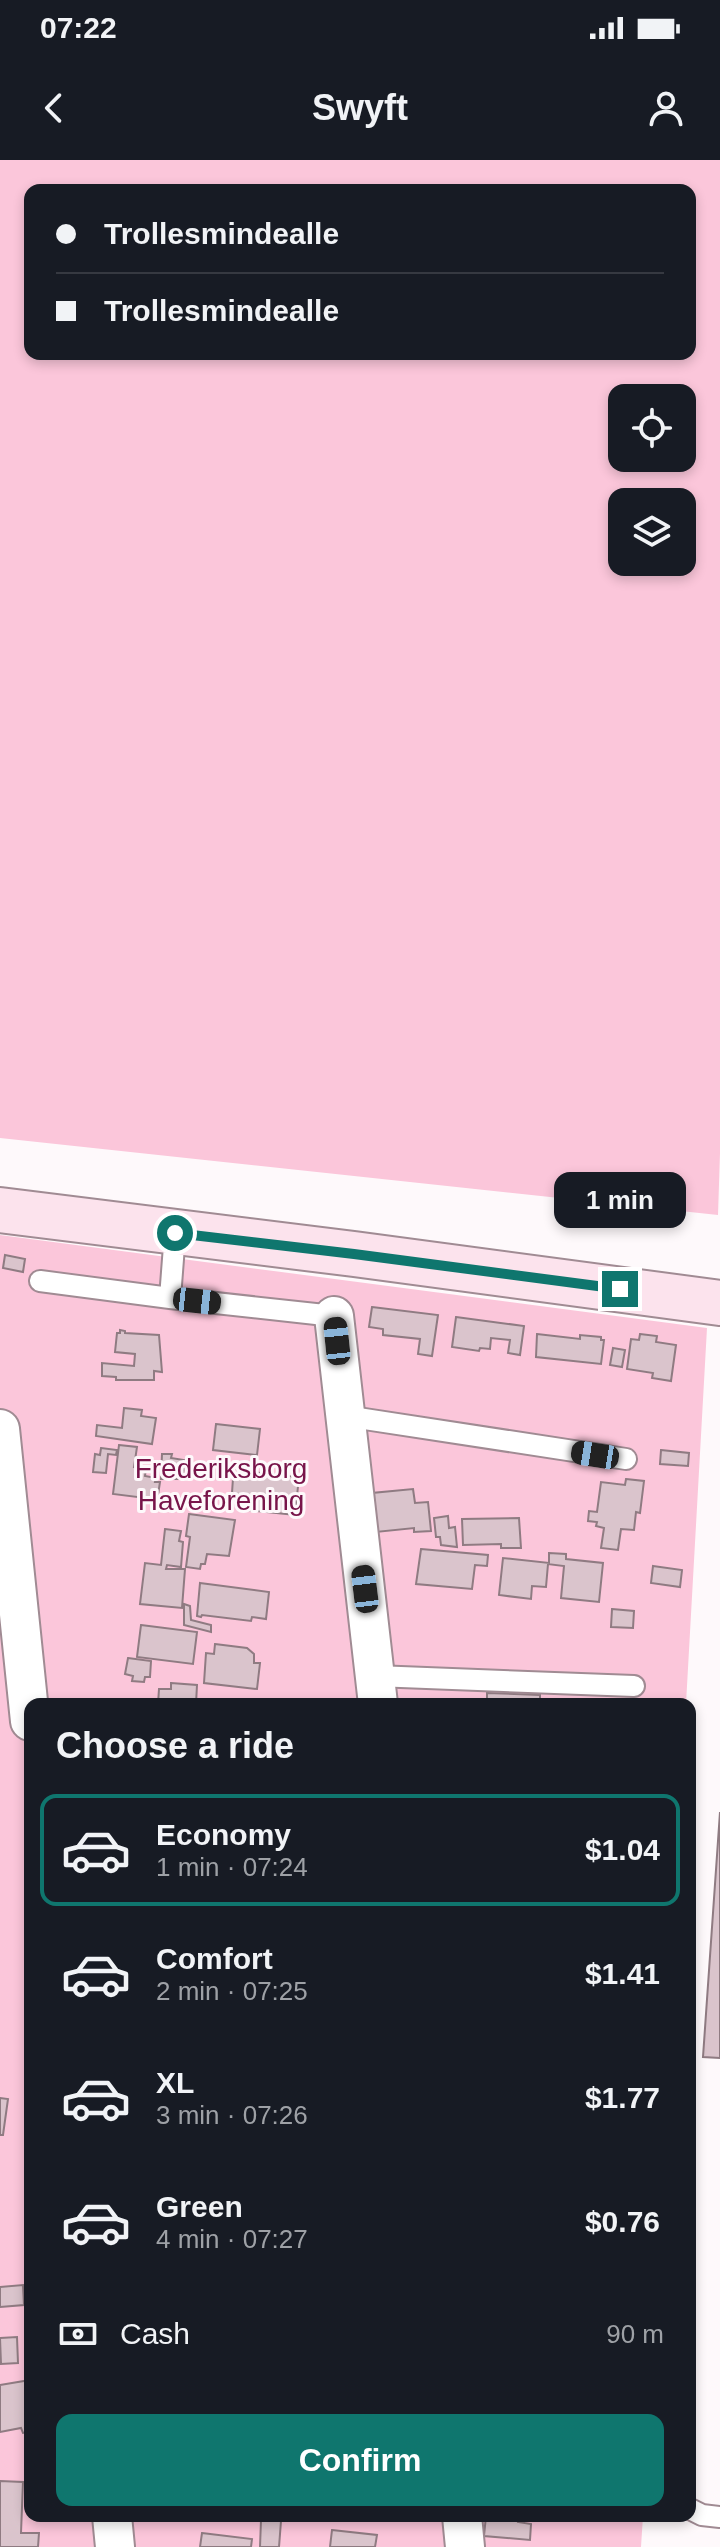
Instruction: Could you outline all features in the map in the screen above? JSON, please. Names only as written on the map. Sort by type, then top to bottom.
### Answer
[{"type":"street","points":[[0,1210],[720,1303]]},
{"type":"street","points":[[334,1316],[377,1690]]},
{"type":"street","points":[[0,1429],[28,1698]]},
{"type":"street","points":[[113,2522],[115,2547]]},
{"type":"street","points":[[463,2522],[465,2547]]},
{"type":"lane","points":[[170,1298],[175,1233]]},
{"type":"lane","points":[[40,1281],[334,1316]]},
{"type":"lane","points":[[345,1416],[626,1459]]},
{"type":"lane","points":[[377,1690],[634,1686]]},
{"type":"lane","points":[[696,2512],[720,2517]]},
{"type":"green space","points":[[0,160],[720,160],[718,1215],[0,1138]]},
{"type":"green space","name":"Frederiksborg Haveforening","points":[[0,1235],[707,1328],[686,1698],[24,1698],[24,2522],[643,2522],[641,2547],[0,2547]]},
{"type":"building","points":[[5,1255],[25,1259],[23,1272],[3,1268]]},
{"type":"building","points":[[372,1307],[438,1315],[432,1356],[418,1354],[420,1339],[383,1335],[383,1329],[369,1327]]},
{"type":"building","points":[[456,1317],[524,1326],[520,1355],[508,1353],[510,1340],[491,1338],[490,1349],[480,1348],[479,1351],[452,1347]]},
{"type":"building","points":[[120,1330],[159,1335],[162,1372],[154,1371],[154,1380],[116,1380],[116,1377],[102,1376],[102,1363],[134,1366],[135,1354],[115,1352]]},
{"type":"building","points":[[537,1334],[580,1339],[580,1335],[601,1337],[604,1340],[601,1364],[536,1357]]},
{"type":"building","points":[[640,1334],[657,1336],[656,1342],[676,1345],[671,1381],[652,1378],[653,1373],[627,1369],[631,1339],[639,1340]]},
{"type":"building","points":[[613,1348],[625,1350],[622,1367],[610,1365]]},
{"type":"building","points":[[124,1408],[142,1410],[141,1416],[156,1418],[152,1444],[96,1436],[97,1425],[122,1428]]},
{"type":"building","points":[[216,1424],[260,1429],[257,1455],[213,1450]]},
{"type":"building","points":[[119,1445],[137,1447],[134,1467],[146,1468],[145,1476],[160,1482],[158,1495],[154,1494],[153,1499],[113,1494]]},
{"type":"building","points":[[101,1448],[117,1450],[116,1455],[108,1454],[106,1473],[93,1472],[95,1454],[100,1455]]},
{"type":"building","points":[[661,1450],[689,1453],[688,1466],[660,1464]]},
{"type":"building","points":[[162,1454],[172,1454],[171,1458],[184,1460],[183,1479],[161,1479]]},
{"type":"building","points":[[242,1471],[299,1477],[295,1515],[238,1509],[240,1494],[232,1493],[233,1478],[241,1479]]},
{"type":"building","points":[[626,1479],[644,1481],[640,1513],[636,1512],[634,1530],[621,1529],[618,1550],[601,1548],[604,1528],[596,1526],[597,1522],[588,1521],[589,1511],[597,1512],[601,1482],[625,1485]]},
{"type":"building","points":[[413,1489],[415,1503],[428,1502],[431,1531],[414,1532],[414,1528],[376,1532],[372,1493]]},
{"type":"building","points":[[189,1514],[235,1520],[229,1556],[207,1554],[205,1564],[201,1564],[200,1569],[186,1567]]},
{"type":"building","points":[[448,1516],[449,1528],[455,1527],[457,1547],[441,1545],[440,1537],[436,1537],[434,1518]]},
{"type":"building","points":[[519,1518],[521,1548],[501,1548],[501,1544],[463,1545],[462,1519]]},
{"type":"building","points":[[165,1529],[181,1531],[181,1567],[167,1565],[166,1569],[185,1569],[182,1608],[140,1604],[145,1563],[161,1565]]},
{"type":"building","points":[[421,1549],[488,1555],[487,1566],[475,1565],[472,1589],[416,1584]]},
{"type":"building","points":[[549,1553],[566,1554],[566,1559],[603,1563],[599,1602],[561,1598],[564,1566],[548,1564],[546,1587],[532,1586],[531,1599],[499,1595],[503,1558],[549,1563]]},
{"type":"building","points":[[653,1566],[682,1570],[680,1587],[651,1583]]},
{"type":"building","points":[[200,1583],[269,1592],[266,1619],[252,1617],[251,1621],[197,1616]]},
{"type":"building","points":[[184,1604],[190,1606],[191,1620],[211,1625],[211,1632],[184,1625]]},
{"type":"building","points":[[612,1609],[634,1611],[633,1628],[611,1627]]},
{"type":"building","points":[[141,1625],[197,1632],[193,1664],[137,1657]]},
{"type":"building","points":[[215,1644],[247,1648],[254,1654],[254,1663],[260,1663],[257,1689],[204,1683],[206,1653],[214,1654]]},
{"type":"building","points":[[128,1658],[151,1661],[150,1677],[145,1677],[144,1682],[132,1681],[133,1676],[125,1674]]},
{"type":"building","points":[[171,1683],[197,1685],[196,1698],[158,1698],[159,1689],[171,1689]]},
{"type":"building","points":[[487,1693],[540,1695],[540,1698],[487,1698]]},
{"type":"building","points":[[720,1812],[720,2058],[703,2057]]},
{"type":"building","points":[[0,2098],[8,2099],[3,2135],[0,2135]]},
{"type":"building","points":[[23,2285],[24,2305],[0,2307],[0,2287]]},
{"type":"building","points":[[17,2337],[18,2363],[1,2364],[0,2338]]},
{"type":"building","points":[[24,2381],[24,2433],[21,2428],[0,2432],[0,2385]]},
{"type":"building","points":[[0,2481],[23,2482],[21,2533],[39,2533],[38,2547],[0,2547]]},
{"type":"building","points":[[261,2522],[281,2522],[279,2547],[260,2547]]},
{"type":"building","points":[[485,2522],[531,2524],[530,2540],[484,2536]]},
{"type":"building","points":[[332,2530],[377,2535],[375,2547],[330,2547]]},
{"type":"building","points":[[202,2533],[252,2539],[251,2547],[200,2547]]},
{"type":"route","points":[[175,1233],[620,1289]]}]
